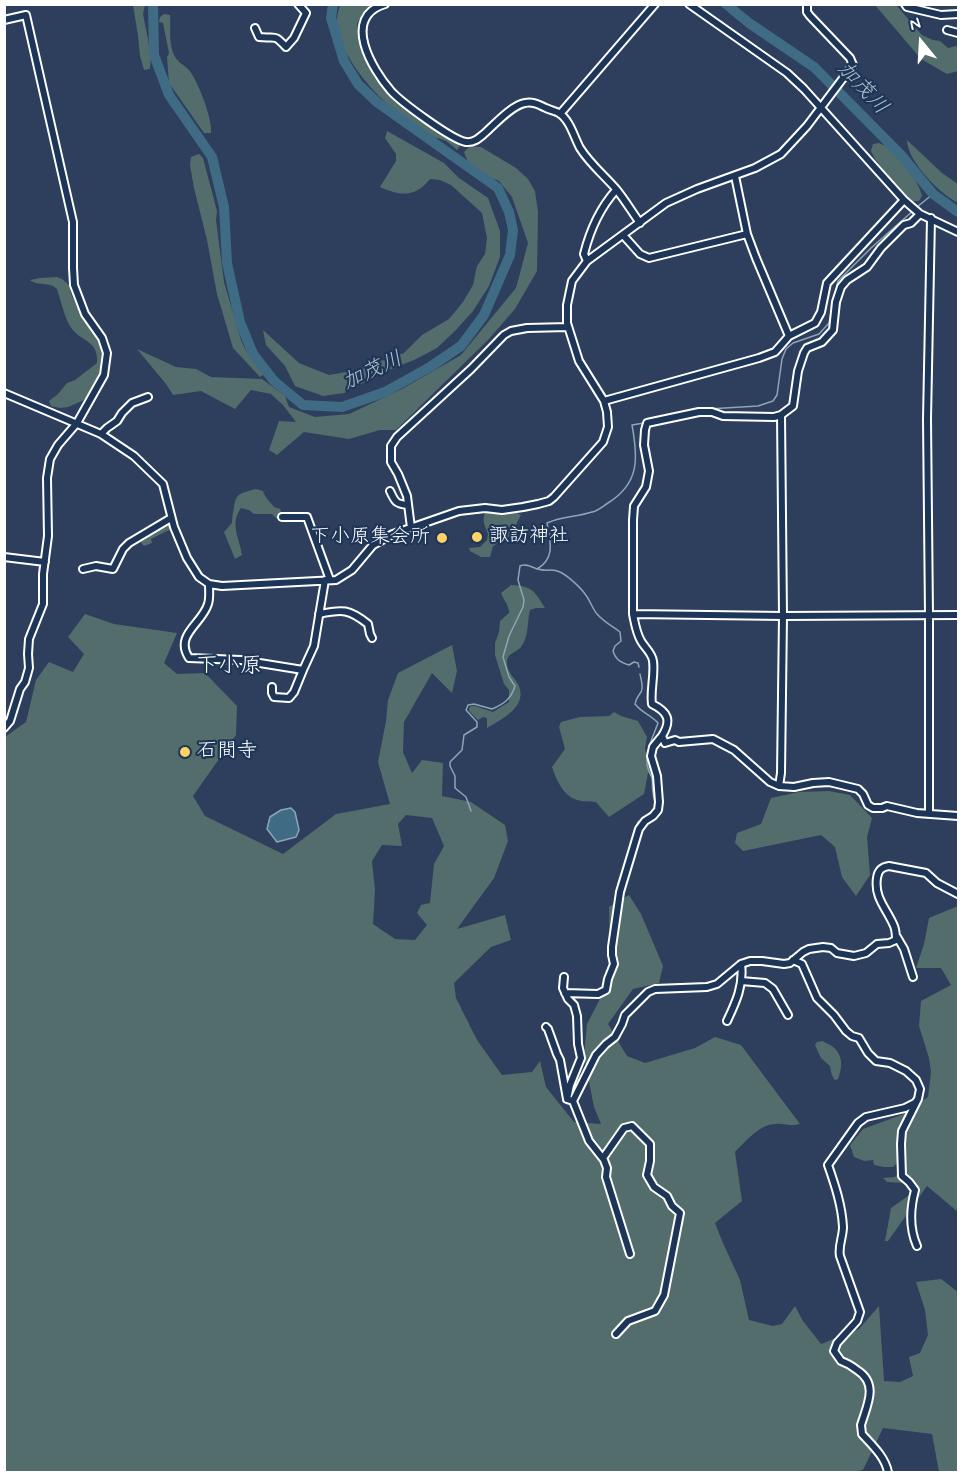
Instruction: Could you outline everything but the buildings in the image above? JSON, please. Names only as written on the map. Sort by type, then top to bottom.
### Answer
[{"type":"street","points":[[255,28],[260,37],[272,36],[286,48],[294,38],[306,13],[298,4]]},
{"type":"street","points":[[385,4],[377,7],[365,19],[362,32],[366,51],[373,67],[392,92],[433,125],[460,141],[468,143],[477,140],[515,106],[535,103],[560,114],[590,163],[616,190],[640,223]]},
{"type":"street","points":[[560,114],[655,4]]},
{"type":"street","points":[[689,4],[787,73],[804,88],[904,200],[919,212],[958,232]]},
{"type":"street","points":[[4,393],[101,434],[134,456],[163,484],[171,518],[187,558],[199,577],[209,584],[222,586],[336,580],[352,570],[373,545],[393,534],[459,511],[485,508],[502,510],[549,501],[603,442],[608,427],[608,412],[604,401],[579,361],[567,323],[567,305],[572,281],[587,261],[666,203],[755,168],[781,154],[807,126],[853,65],[850,58],[810,16],[807,12],[807,4]]},
{"type":"street","points":[[905,4],[907,7],[941,15],[958,14]]},
{"type":"street","points":[[4,20],[26,15],[73,222],[74,285],[85,314],[102,338],[107,353],[104,375],[77,423],[58,445],[50,459],[47,478],[48,536],[43,604],[29,639],[29,668],[25,682],[20,689],[10,721],[4,728]]},
{"type":"street","points":[[947,30],[958,33]]},
{"type":"street","points":[[735,176],[747,234],[789,336]]},
{"type":"street","points":[[587,261],[584,254],[588,240],[605,203],[616,190]]},
{"type":"street","points":[[604,401],[775,352],[789,336],[815,323],[821,312],[827,283],[904,200]]},
{"type":"street","points":[[566,993],[598,994],[606,990],[614,964],[612,947],[620,892],[639,829],[658,810],[657,776],[651,756],[653,747],[666,729],[666,715],[663,710],[652,704],[653,659],[635,628],[633,614],[634,506],[646,487],[649,471],[644,445],[647,423],[699,412],[711,412],[723,416],[774,417],[793,406],[798,371],[804,353],[807,348],[822,342],[832,330],[836,302],[842,287],[847,280],[867,267],[881,248],[904,225],[911,223],[919,212]]},
{"type":"street","points":[[929,813],[927,419],[931,218]]},
{"type":"street","points":[[623,235],[640,254],[649,258],[747,234]]},
{"type":"street","points":[[411,528],[407,496],[391,462],[391,446],[397,437],[471,369],[504,335],[526,328],[568,327]]},
{"type":"street","points":[[101,434],[117,422],[132,403],[148,397]]},
{"type":"street","points":[[779,786],[782,773],[783,616],[781,415]]},
{"type":"street","points":[[390,491],[394,501],[408,505]]},
{"type":"street","points":[[272,687],[274,697],[289,698],[294,692],[314,646],[327,580],[308,518],[282,517]]},
{"type":"street","points":[[83,569],[96,566],[113,569],[123,549],[129,543],[171,518]]},
{"type":"street","points":[[4,557],[45,562]]},
{"type":"street","points":[[209,584],[209,602],[186,637],[185,652],[189,658],[241,660],[303,670]]},
{"type":"street","points":[[319,614],[336,610],[350,612],[368,624],[372,638]]},
{"type":"street","points":[[633,614],[958,615]]},
{"type":"street","points":[[662,736],[665,743],[675,740],[679,742],[713,739],[734,750],[770,782],[779,786],[794,787],[828,782],[858,789],[868,805],[873,808],[887,806],[917,813],[958,816]]},
{"type":"street","points":[[912,977],[896,929],[879,900],[876,890],[876,880],[880,870],[889,866],[926,873],[937,883],[958,894]]},
{"type":"street","points":[[570,1100],[596,1055],[615,1037],[625,1015],[648,992],[655,989],[707,987],[717,984],[741,964],[750,961],[790,963],[809,949],[831,948],[837,953],[854,956],[866,953],[877,944],[896,940],[897,936]]},
{"type":"street","points":[[793,960],[802,964],[817,998],[846,1031],[859,1038],[876,1061],[890,1063],[906,1071],[916,1080],[920,1089],[917,1101],[902,1131],[901,1144],[902,1176],[915,1190],[911,1225],[917,1246]]},
{"type":"street","points":[[727,1021],[738,998],[743,975],[741,964]]},
{"type":"street","points":[[564,977],[563,988],[574,1005],[577,1016],[580,1058],[570,1085],[570,1100]]},
{"type":"street","points":[[741,981],[765,983],[773,989],[788,1015]]},
{"type":"street","points":[[546,1027],[560,1060],[566,1096],[570,1100],[588,1141],[603,1158],[607,1168],[606,1177],[630,1254]]},
{"type":"street","points":[[888,1473],[881,1455],[861,1430],[871,1394],[865,1375],[840,1361],[834,1351],[837,1343],[857,1322],[860,1312],[840,1256],[842,1220],[828,1165],[858,1123],[866,1117],[905,1107],[917,1101]]},
{"type":"street","points":[[603,1158],[624,1128],[632,1126],[650,1144],[647,1175],[654,1187],[667,1196],[672,1206],[680,1214],[664,1295],[660,1303],[655,1311],[628,1321],[616,1334]]},
{"type":"green space","points":[[133,5],[145,5],[143,14],[151,55],[150,69],[144,70],[140,56]]},
{"type":"green space","points":[[340,5],[372,5],[363,13],[357,24],[361,46],[369,63],[391,94],[430,126],[460,146],[457,150],[446,141],[427,134],[411,124],[369,86],[357,70],[340,39],[337,16]]},
{"type":"green space","points":[[875,5],[896,5],[922,35],[940,41],[948,48],[958,47],[958,71],[947,74],[921,59]]},
{"type":"green space","points":[[164,14],[170,15],[173,52],[197,83],[207,110],[211,133],[204,133],[169,83],[167,57],[169,53],[163,23],[159,22],[160,17]]},
{"type":"green space","points":[[387,131],[444,163],[459,178],[488,198],[500,231],[500,257],[489,286],[473,311],[437,348],[344,393],[323,396],[295,386],[285,366],[266,345],[263,330],[299,363],[329,375],[352,371],[404,353],[422,335],[449,319],[473,285],[477,266],[485,254],[487,238],[482,213],[451,185],[430,179],[419,190],[407,194],[380,187],[396,161],[396,154],[385,138]]},
{"type":"green space","points":[[907,140],[942,173],[958,184],[958,203],[934,185],[918,167],[908,148]]},
{"type":"green space","points":[[879,143],[893,151],[908,170],[920,190],[922,196],[919,201],[913,201],[897,189],[875,159],[871,151],[873,144]]},
{"type":"green space","points":[[470,146],[481,147],[516,168],[528,179],[535,191],[538,212],[537,271],[515,309],[488,340],[396,430],[380,430],[349,439],[304,432],[277,455],[269,450],[279,421],[296,422],[271,394],[251,390],[235,409],[201,391],[173,395],[137,349],[176,367],[196,369],[211,377],[262,379],[285,396],[289,407],[315,417],[349,414],[402,389],[461,355],[516,288],[528,243],[512,197],[499,181],[480,173],[468,162],[464,152]]},
{"type":"green space","points":[[199,154],[203,158],[217,211],[216,220],[224,282],[241,340],[264,374],[260,377],[233,348],[217,294],[190,165],[191,157]]},
{"type":"green space","points":[[57,277],[69,285],[84,321],[97,336],[104,350],[105,358],[101,374],[88,396],[68,407],[60,408],[51,406],[49,401],[67,383],[75,380],[97,363],[97,355],[92,345],[70,326],[57,289],[51,285],[30,280]]},
{"type":"green space","points":[[256,489],[263,491],[266,498],[281,512],[277,519],[272,514],[254,514],[241,508],[236,520],[236,532],[242,555],[235,559],[224,532],[232,523],[238,496],[243,492]]},
{"type":"green space","points":[[486,511],[521,515],[510,536],[493,546],[490,557],[481,557],[469,548],[480,547],[487,540],[488,534],[484,520]]},
{"type":"green space","points":[[168,521],[171,529],[151,539],[152,543],[144,546],[139,540]]},
{"type":"green space","points":[[511,585],[524,586],[532,590],[545,608],[530,610],[524,643],[507,660],[508,669],[518,684],[520,699],[512,711],[487,728],[487,718],[483,717],[478,720],[469,708],[475,706],[493,712],[509,702],[509,690],[504,684],[495,655],[495,643],[500,621],[509,613],[501,593]]},
{"type":"green space","points":[[85,614],[114,624],[177,633],[164,663],[177,674],[205,673],[237,706],[236,735],[193,796],[205,816],[283,854],[336,814],[390,804],[378,762],[388,700],[398,673],[452,645],[457,671],[452,693],[432,673],[404,722],[403,752],[412,773],[422,760],[443,763],[442,796],[471,802],[505,825],[508,841],[494,878],[457,929],[505,915],[511,940],[491,947],[454,983],[456,998],[477,1040],[502,1075],[532,1072],[540,1061],[546,1087],[574,1122],[601,1124],[594,1107],[584,1056],[587,1024],[603,993],[610,955],[609,907],[629,895],[641,914],[663,966],[659,983],[633,989],[608,1024],[627,1056],[645,1063],[695,1048],[715,1037],[741,1045],[800,1124],[775,1124],[764,1127],[753,1134],[735,1152],[742,1201],[715,1223],[740,1280],[749,1320],[773,1326],[782,1324],[795,1306],[803,1321],[821,1344],[859,1329],[879,1306],[884,1381],[900,1382],[913,1376],[909,1357],[920,1353],[928,1335],[925,1310],[916,1282],[941,1279],[958,1292],[958,1472],[939,1472],[932,1434],[883,1428],[863,1470],[852,1472],[5,1472],[5,737],[26,722],[36,680],[49,662],[73,672],[84,654],[68,637]],"holes":[[[406,815],[432,818],[444,846],[434,864],[430,903],[421,905],[417,913],[427,925],[415,940],[395,939],[373,924],[375,890],[372,861],[382,845],[402,846],[398,824]]]},
{"type":"green space","points":[[614,712],[638,721],[647,737],[645,748],[649,768],[644,794],[609,817],[596,802],[579,801],[568,795],[558,782],[552,767],[565,749],[559,727],[561,722],[580,717],[609,716]]},
{"type":"green space","points":[[829,791],[850,795],[872,818],[867,837],[870,875],[856,896],[842,877],[835,847],[821,835],[743,851],[735,843],[737,833],[761,824],[771,798],[799,792]]},
{"type":"green space","points":[[958,906],[958,1212],[927,1186],[888,1241],[885,1241],[891,1208],[912,1193],[905,1183],[887,1182],[883,1178],[895,1177],[903,1167],[902,1158],[893,1167],[874,1165],[873,1160],[864,1161],[854,1157],[850,1145],[863,1129],[904,1114],[928,1097],[931,1072],[919,1026],[921,1001],[951,985],[941,968],[916,968],[929,918]]},
{"type":"green space","points":[[822,1041],[834,1047],[840,1056],[841,1066],[838,1079],[835,1080],[830,1066],[821,1058],[815,1045]]},
{"type":"water","points":[[291,808],[295,812],[299,830],[296,837],[277,842],[267,829],[270,817],[281,810]]},
{"type":"waterway","name":"加茂川","points":[[153,4],[154,55],[169,95],[212,157],[224,207],[227,263],[240,322],[253,354],[274,381],[303,405],[342,407],[385,392],[430,367],[461,346],[484,315],[510,255],[513,230],[509,212],[498,188],[378,103],[358,84],[344,61],[331,18],[333,4]]},
{"type":"waterway","name":"加茂川","points":[[726,4],[749,23],[814,67],[901,155],[933,194],[958,212]]},
{"type":"waterway","points":[[917,207],[933,194]]},
{"type":"waterway","points":[[708,409],[758,406],[773,401],[777,395],[782,359],[786,349],[793,343],[819,334],[829,323],[838,281],[914,210]]},
{"type":"waterway","points":[[471,811],[466,797],[455,788],[455,776],[450,762],[462,750],[464,735],[477,727],[477,722],[466,710],[468,705],[474,704],[492,709],[506,701],[515,686],[509,677],[503,657],[509,636],[523,607],[524,600],[518,580],[520,566],[527,565],[537,569],[547,560],[550,549],[547,523],[596,511],[626,487],[634,469],[635,459],[632,425],[644,423]]},
{"type":"waterway","points":[[538,569],[560,572],[577,585],[587,596],[597,614],[620,632],[621,641],[613,651],[617,659],[629,665],[634,662],[638,663],[639,667]]},
{"type":"waterway","points":[[640,674],[642,688],[635,704],[658,723],[650,743],[647,759],[655,803],[650,814]]},
{"type":"waterway","points":[[636,828],[638,822],[642,820]]},
{"type":"waterway","points":[[616,898],[618,884],[629,853]]},
{"type":"place","name":"諏訪神社","points":[[477,537]]},
{"type":"place","name":"下小原集会所","points":[[442,538]]},
{"type":"place","name":"石間寺","points":[[185,752]]},
{"type":"district","name":"下小原","points":[[229,667]]}]
